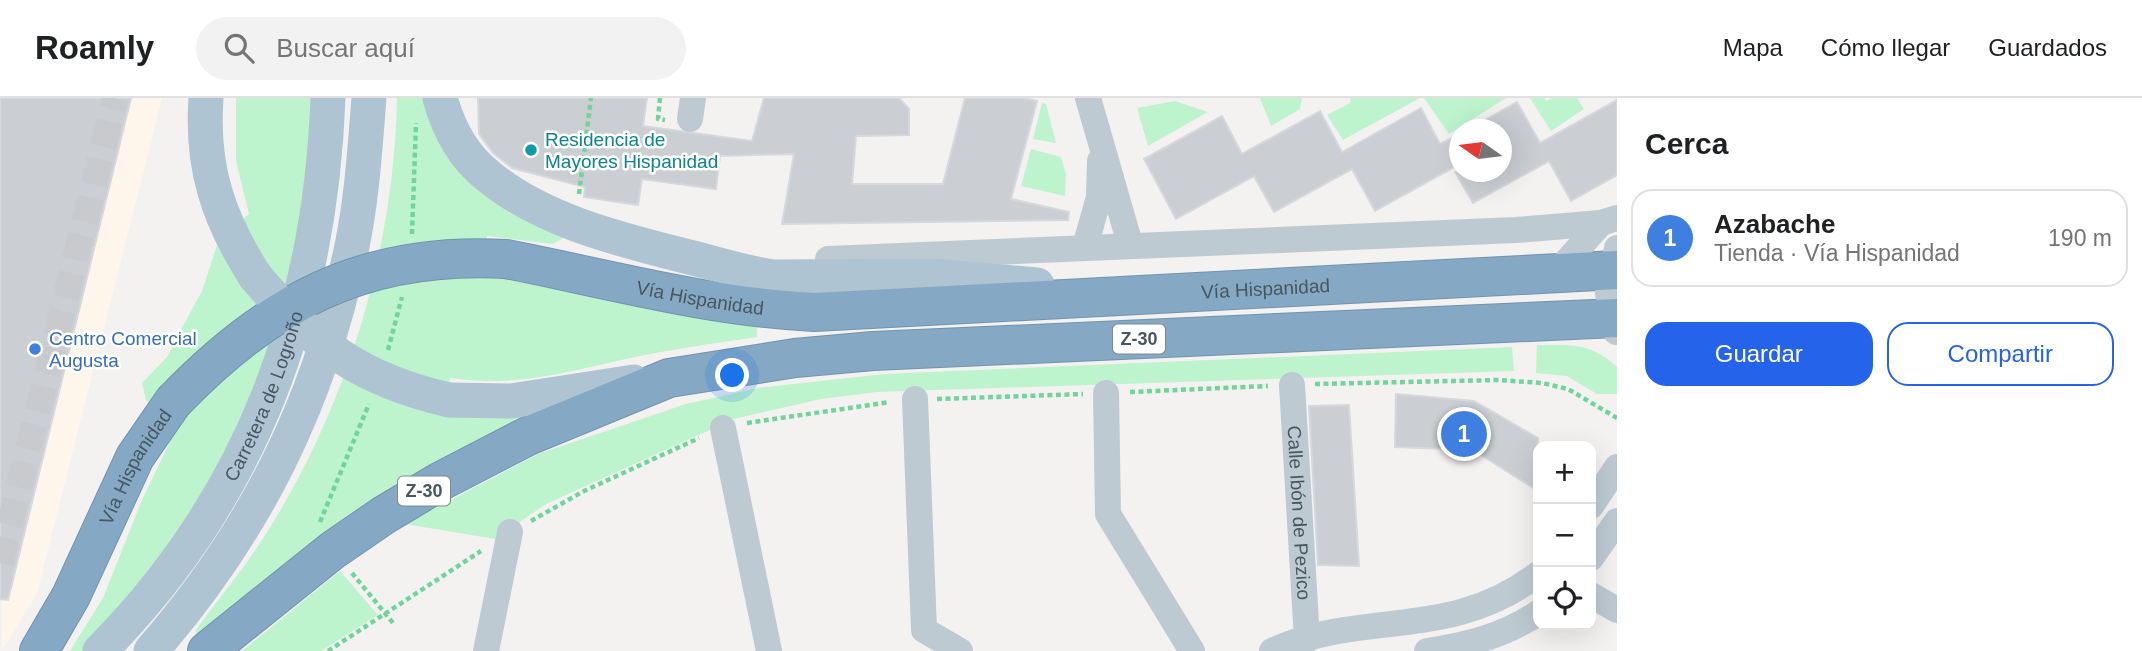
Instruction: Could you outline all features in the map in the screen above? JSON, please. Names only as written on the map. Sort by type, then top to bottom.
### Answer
[{"type":"highway","name":"Vía Hispanidad","points":[[39,651],[71,596],[135,457],[173,402],[215,358],[245,333],[341,282],[376,270],[429,258],[506,259],[705,301],[761,310],[814,312],[1558,272],[1615,263]]},
{"type":"highway","name":"Vía Hispanidad","points":[[206,651],[333,550],[441,481],[528,436],[669,378],[795,358],[873,351],[1615,324]]},
{"type":"main road","name":"Z-30","points":[[206,98],[205,153],[215,199],[235,244],[255,276],[288,315],[319,343],[347,362],[393,385],[449,400],[511,401],[552,397],[669,378]]},
{"type":"main road","name":"Carretera de Logroño","points":[[100,651],[158,589],[191,542],[224,489],[258,420],[291,334],[313,251],[322,185],[328,98]]},
{"type":"main road","name":"Carretera de Logroño","points":[[151,651],[220,566],[261,500],[297,428],[337,311],[352,244],[369,98]]},
{"type":"main road","points":[[428,104],[449,124],[467,154],[485,174],[513,194],[578,223],[683,255],[774,277],[933,276],[991,284],[1149,293]]},
{"type":"street","points":[[1088,98],[1130,244]]},
{"type":"street","points":[[1085,247],[1099,197],[1101,148]]},
{"type":"street","name":"Vía Hispanidad","points":[[683,255],[768,260],[858,259],[1130,244],[1516,230],[1609,221]]},
{"type":"street","name":"Vía Hispanidad","points":[[1558,272],[1609,221]]},
{"type":"street","name":"Vía Hispanidad","points":[[1615,263],[1608,293],[1615,324]]},
{"type":"street","name":"Calle Ibón de Pezico","points":[[1292,385],[1307,640]]},
{"type":"street","points":[[1106,393],[1108,514],[1192,651]]},
{"type":"street","points":[[915,399],[924,630],[961,651]]},
{"type":"street","points":[[723,428],[769,651]]},
{"type":"street","points":[[1592,504],[1617,467]]},
{"type":"street","points":[[1596,551],[1617,521]]},
{"type":"street","points":[[486,651],[510,532]]},
{"type":"street","points":[[1272,651],[1307,640],[1468,612],[1508,595],[1533,578]]},
{"type":"street","points":[[1596,597],[1617,610]]},
{"type":"street","points":[[1427,651],[1500,643],[1533,617]]},
{"type":"path","points":[[578,197],[591,98]]},
{"type":"path","points":[[412,239],[428,104]]},
{"type":"path","points":[[384,361],[404,285]]},
{"type":"path","points":[[328,651],[510,532],[595,486],[723,428],[828,409],[915,399],[1499,380],[1542,383],[1585,397],[1617,418]]},
{"type":"path","points":[[319,527],[371,397]]},
{"type":"path","points":[[351,571],[393,624]]},
{"type":"shaded area","name":"Centro Comercial Augusta","points":[[0,98],[162,98],[37,593],[2,651]]},
{"type":"green space","points":[[236,98],[321,98],[309,234],[223,479],[89,651],[70,651],[103,598],[142,500],[177,427],[146,400],[142,383],[167,357],[202,291],[218,242],[249,214],[236,161]]},
{"type":"green space","points":[[397,98],[437,98],[565,237],[553,244],[487,236],[488,275],[757,325],[757,337],[650,354],[544,376],[498,381],[450,378],[444,409],[552,410],[196,636],[196,630],[256,549],[287,498],[315,445],[338,390],[374,275],[386,216],[394,157]]},
{"type":"green space","points":[[1260,98],[1302,98],[1300,109],[1271,126]]},
{"type":"green space","points":[[1351,98],[1420,98],[1343,140],[1327,115],[1350,103]]},
{"type":"green space","points":[[1424,98],[1506,98],[1473,119],[1449,119],[1449,134]]},
{"type":"green space","points":[[1530,98],[1544,98],[1547,101],[1552,98],[1577,98],[1584,109],[1551,131]]},
{"type":"green space","points":[[1175,101],[1208,112],[1148,146],[1137,108]]},
{"type":"green space","points":[[1042,103],[1046,104],[1056,143],[1033,139]]},
{"type":"green space","points":[[1031,149],[1061,157],[1066,174],[1065,196],[1021,186]]},
{"type":"green space","points":[[1537,345],[1571,345],[1598,353],[1617,367],[1617,394],[1597,394],[1567,376],[1536,373]]},
{"type":"green space","points":[[1512,347],[1514,371],[877,392],[821,399],[734,419],[546,504],[495,539],[405,524],[538,454],[686,404],[758,388],[884,374]]},
{"type":"green space","points":[[340,571],[378,615],[321,651],[242,651]]},
{"type":"building","name":"Centro Comercial Augusta","points":[[0,98],[131,98],[8,600],[0,599]]},
{"type":"building","points":[[478,98],[647,98],[643,126],[752,141],[764,98],[899,98],[909,109],[909,135],[856,136],[852,184],[943,184],[965,98],[1024,98],[1037,101],[1011,199],[1069,212],[1068,220],[782,224],[794,154],[720,156],[716,189],[642,179],[638,205],[584,197],[585,187],[512,168],[493,153],[479,134]]},
{"type":"building","points":[[1617,100],[1617,175],[1571,201],[1549,161],[1512,181],[1512,119],[1487,119],[1517,102],[1540,143]]},
{"type":"building","points":[[1421,108],[1440,144],[1449,140],[1449,170],[1375,211],[1352,169],[1274,212],[1254,176],[1176,219],[1144,159],[1222,116],[1242,154],[1320,111],[1342,152]]},
{"type":"building","points":[[1461,182],[1511,182],[1473,203]]},
{"type":"building","points":[[1396,394],[1474,401],[1538,438],[1538,441],[1533,441],[1533,488],[1473,450],[1395,447]]},
{"type":"building","points":[[1349,405],[1359,566],[1318,565],[1309,406]]},
{"type":"tunnel","points":[[0,563],[115,98]]},
{"type":"place","name":"Residencia de Mayores Hispanidad","points":[[531,150]]},
{"type":"place","name":"Centro Comercial Augusta","points":[[35,349]]},
{"type":"place","name":"Azabache","points":[[1464,434]]}]
